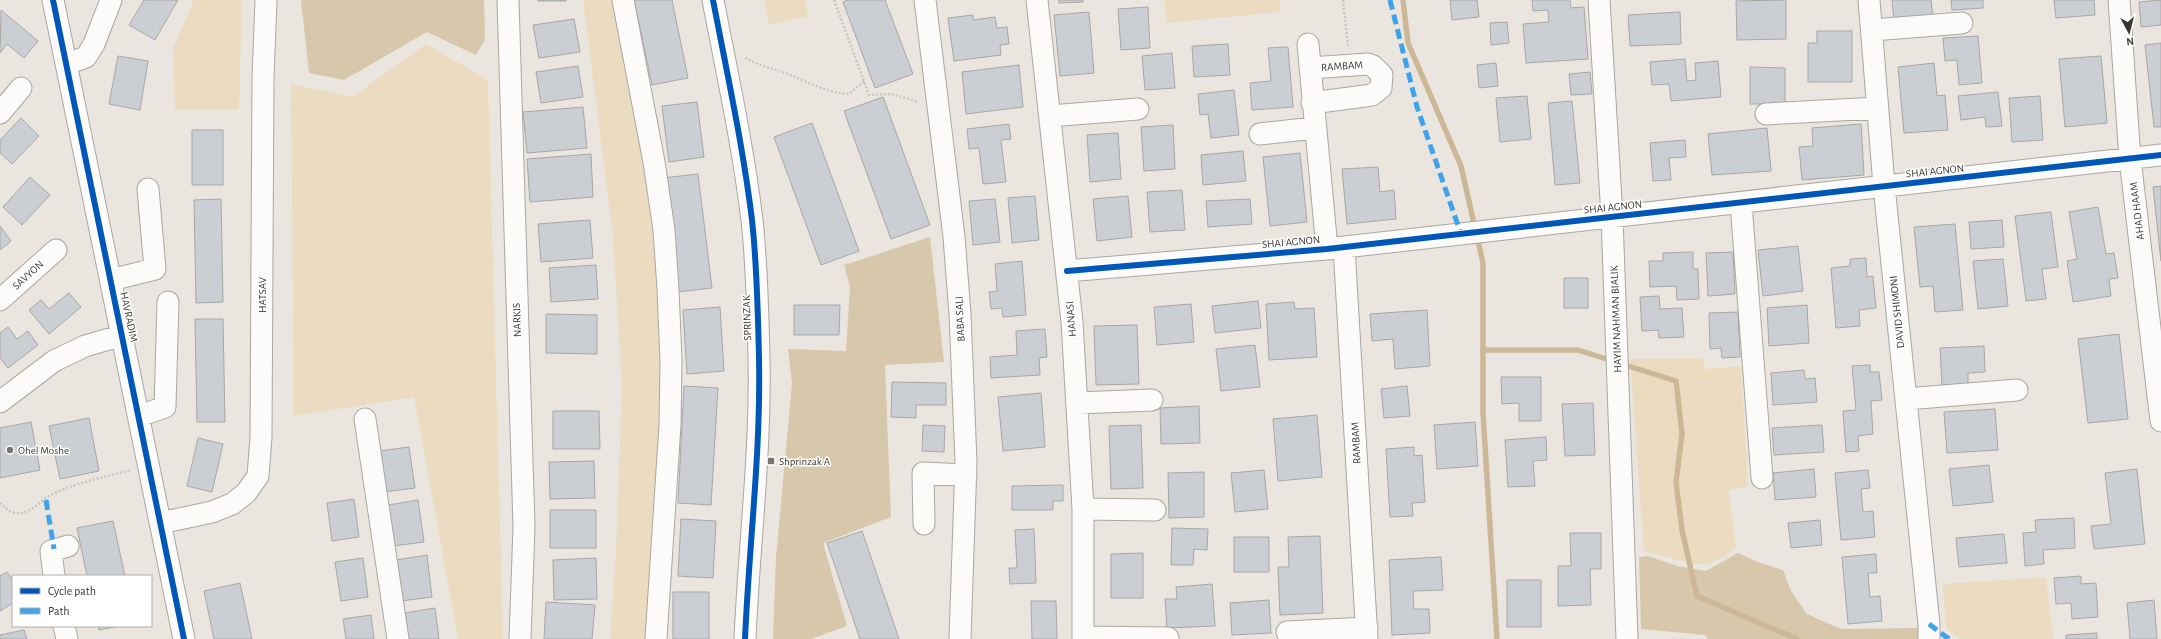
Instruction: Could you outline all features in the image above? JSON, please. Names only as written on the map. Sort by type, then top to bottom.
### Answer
[{"type":"street","name":"HAVRADIM","points":[[53,0],[123,335],[184,639]]},
{"type":"street","points":[[67,64],[86,57],[94,44],[111,0]]},
{"type":"street","name":"HATSAV","points":[[160,523],[212,512],[232,504],[246,493],[258,476],[262,437],[263,78],[266,0]]},
{"type":"street","name":"NARKIS","points":[[508,0],[524,527],[520,639]]},
{"type":"street","points":[[623,0],[655,170],[664,230],[668,289],[671,361],[670,425],[656,639]]},
{"type":"street","name":"SPRINZAK","points":[[713,0],[741,147],[752,220],[756,285],[759,360],[758,427],[745,639]]},
{"type":"street","name":"BABA SALI","points":[[925,0],[954,237],[960,314],[966,474],[960,639]]},
{"type":"street","name":"HANASI","points":[[1037,0],[1067,271],[1077,403],[1083,509],[1083,638]]},
{"type":"street","name":"HAYIM NAHMAN BIALIK","points":[[1599,0],[1612,217],[1627,639]]},
{"type":"street","name":"DAVID SHIMONI","points":[[1869,0],[1884,186],[1929,632]]},
{"type":"street","name":"AHAD HAAM","points":[[2119,0],[2130,159],[2161,422]]},
{"type":"street","points":[[1872,30],[1962,23]]},
{"type":"street","name":"RAMBAM","points":[[1308,44],[1314,128],[1335,248],[1367,634]]},
{"type":"street","name":"RAMBAM","points":[[1310,68],[1368,64],[1378,70],[1382,75],[1382,81],[1377,92],[1372,95],[1312,103]]},
{"type":"street","points":[[0,113],[21,88]]},
{"type":"street","points":[[1766,114],[1878,108]]},
{"type":"street","points":[[1050,116],[1138,109]]},
{"type":"street","points":[[1260,134],[1314,128]]},
{"type":"street","name":"SHAI AGNON","points":[[1067,271],[1335,248],[2161,155]]},
{"type":"street","points":[[111,280],[155,269],[148,189]]},
{"type":"street","points":[[1741,203],[1762,478]]},
{"type":"street","name":"SAVYON","points":[[0,300],[56,250]]},
{"type":"street","points":[[139,416],[166,407],[168,302]]},
{"type":"street","points":[[0,402],[54,361],[85,346],[123,335]]},
{"type":"street","points":[[1906,399],[2017,390]]},
{"type":"street","points":[[1077,403],[1152,400]]},
{"type":"street","points":[[365,419],[398,639]]},
{"type":"street","points":[[924,524],[923,473],[966,474]]},
{"type":"street","points":[[1083,509],[1155,510]]},
{"type":"street","points":[[54,575],[50,551],[68,546]]},
{"type":"street","points":[[64,627],[67,639]]},
{"type":"street","points":[[1287,632],[1367,634]]},
{"type":"street","points":[[1083,638],[1168,638]]},
{"type":"path","points":[[834,0],[869,95],[891,94],[938,106]]},
{"type":"path","points":[[1343,0],[1346,22],[1348,65]]},
{"type":"path","points":[[722,46],[759,65],[787,74],[835,94],[849,94],[864,81]]},
{"type":"path","points":[[0,503],[9,511],[16,513],[37,506],[52,494],[79,484],[149,465]]},
{"type":"shaded area","points":[[194,0],[242,0],[239,109],[175,110],[173,48]]},
{"type":"shaded area","points":[[301,0],[484,0],[485,40],[476,55],[427,32],[344,80],[309,73]]},
{"type":"shaded area","points":[[583,0],[612,0],[654,231],[658,290],[660,425],[646,639],[610,639],[616,549],[622,385],[613,239]]},
{"type":"shaded area","points":[[764,0],[805,0],[808,16],[769,25]]},
{"type":"shaded area","points":[[1164,0],[1279,0],[1281,12],[1167,23]]},
{"type":"shaded area","points":[[426,44],[488,80],[503,639],[458,639],[414,397],[294,416],[291,84],[352,97]]},
{"type":"shaded area","points":[[930,237],[944,362],[885,365],[891,517],[823,543],[847,626],[811,639],[773,639],[776,557],[792,383],[788,349],[846,351],[850,287],[844,265]]},
{"type":"shaded area","points":[[1703,358],[1704,369],[1741,366],[1748,486],[1729,490],[1736,549],[1713,562],[1697,564],[1644,552],[1630,359]]},
{"type":"shaded area","points":[[1738,553],[1758,562],[1783,570],[1791,591],[1807,614],[1841,629],[1919,628],[1920,639],[1708,639],[1705,635],[1641,629],[1639,557],[1648,556],[1677,566],[1706,571]]},
{"type":"shaded area","points":[[2046,577],[2053,639],[1960,639],[1946,628],[1943,584]]},
{"type":"building","points":[[144,0],[178,0],[155,40],[129,25]]},
{"type":"building","points":[[566,0],[566,1],[538,1]]},
{"type":"building","points":[[634,0],[672,0],[688,78],[652,85]]},
{"type":"building","points":[[848,0],[885,0],[913,74],[875,88],[843,2]]},
{"type":"building","points":[[1059,0],[1083,0],[1083,2],[1059,3]]},
{"type":"building","points":[[1450,0],[1477,0],[1479,17],[1452,20]]},
{"type":"building","points":[[1532,0],[1570,0],[1571,8],[1584,7],[1588,59],[1526,63],[1523,24],[1549,22],[1548,10],[1533,11]]},
{"type":"building","points":[[1786,0],[1786,39],[1737,40],[1736,1]]},
{"type":"building","points":[[1892,0],[1931,0],[1933,18],[1894,21]]},
{"type":"building","points":[[1951,0],[1983,0],[1983,8],[1952,10]]},
{"type":"building","points":[[2054,0],[2094,0],[2095,15],[2056,18]]},
{"type":"building","points":[[2161,0],[2161,25],[2141,27],[2139,2]]},
{"type":"building","points":[[1148,7],[1150,48],[1121,50],[1118,9]]},
{"type":"building","points":[[1,10],[38,41],[24,58],[7,44],[0,53]]},
{"type":"building","points":[[1089,12],[1094,73],[1060,76],[1054,15]]},
{"type":"building","points":[[1680,12],[1681,44],[1630,46],[1628,15]]},
{"type":"building","points":[[973,15],[973,20],[995,17],[997,28],[1007,27],[1009,44],[1000,45],[1001,55],[954,61],[948,18]]},
{"type":"building","points":[[574,19],[580,52],[539,58],[533,25]]},
{"type":"building","points":[[1507,22],[1509,43],[1491,45],[1490,23]]},
{"type":"building","points":[[1817,31],[1852,31],[1852,82],[1808,82],[1808,43],[1817,43]]},
{"type":"building","points":[[1978,36],[1982,83],[1959,85],[1957,60],[1945,61],[1943,38]]},
{"type":"building","points":[[2161,43],[2161,127],[2154,127],[2145,45]]},
{"type":"building","points":[[1228,44],[1230,75],[1194,77],[1192,46]]},
{"type":"building","points":[[1288,47],[1293,107],[1252,110],[1250,83],[1271,81],[1268,48]]},
{"type":"building","points":[[1172,53],[1175,88],[1145,90],[1142,56]]},
{"type":"building","points":[[118,56],[148,61],[140,110],[109,104]]},
{"type":"building","points":[[2101,56],[2107,123],[2065,127],[2059,59]]},
{"type":"building","points":[[1685,59],[1687,81],[1696,80],[1695,63],[1718,61],[1721,97],[1671,101],[1669,84],[1652,85],[1650,62]]},
{"type":"building","points":[[1496,63],[1498,86],[1479,88],[1477,65]]},
{"type":"building","points":[[1934,63],[1937,96],[1945,95],[1948,130],[1904,133],[1898,67]]},
{"type":"building","points":[[1019,65],[1023,107],[966,114],[962,72]]},
{"type":"building","points":[[578,66],[583,97],[541,103],[536,72]]},
{"type":"building","points":[[1750,67],[1785,68],[1785,104],[1750,104]]},
{"type":"building","points":[[1590,72],[1592,94],[1571,95],[1569,74]]},
{"type":"building","points":[[1234,90],[1239,135],[1211,138],[1208,114],[1200,115],[1198,94]]},
{"type":"building","points":[[1998,92],[2002,126],[1986,127],[1985,117],[1961,120],[1958,96]]},
{"type":"building","points":[[1527,96],[1531,139],[1500,142],[1496,98]]},
{"type":"building","points":[[2040,96],[2043,140],[2012,142],[2009,98]]},
{"type":"building","points":[[883,97],[930,225],[891,239],[844,111]]},
{"type":"building","points":[[1572,101],[1580,183],[1555,185],[1548,103]]},
{"type":"building","points":[[697,102],[704,157],[669,162],[662,106]]},
{"type":"building","points":[[583,107],[587,148],[527,153],[523,112]]},
{"type":"building","points":[[21,118],[39,136],[12,164],[0,153],[0,140]]},
{"type":"building","points":[[812,123],[859,251],[821,265],[774,137]]},
{"type":"building","points":[[1009,124],[1011,139],[1001,140],[1006,182],[983,184],[979,148],[969,149],[967,129]]},
{"type":"building","points":[[1861,124],[1864,175],[1802,180],[1799,147],[1813,146],[1812,128]]},
{"type":"building","points":[[1173,125],[1175,169],[1144,171],[1141,127]]},
{"type":"building","points":[[1767,128],[1771,171],[1712,175],[1708,134]]},
{"type":"building","points":[[192,130],[223,130],[223,185],[192,185]]},
{"type":"building","points":[[1118,133],[1121,179],[1090,182],[1087,135]]},
{"type":"building","points":[[1685,140],[1686,157],[1669,158],[1671,180],[1653,181],[1650,143]]},
{"type":"building","points":[[1243,151],[1246,181],[1203,185],[1201,155]]},
{"type":"building","points":[[1300,153],[1307,222],[1270,226],[1263,157]]},
{"type":"building","points":[[591,154],[593,197],[530,202],[527,159]]},
{"type":"building","points":[[1378,167],[1380,192],[1394,190],[1396,219],[1347,224],[1342,169]]},
{"type":"building","points":[[698,174],[712,288],[677,292],[663,178]]},
{"type":"building","points":[[30,177],[50,195],[22,225],[3,207]]},
{"type":"building","points":[[2161,186],[2161,261],[2153,187]]},
{"type":"building","points":[[1182,190],[1185,230],[1150,232],[1147,192]]},
{"type":"building","points":[[1035,196],[1039,240],[1012,243],[1008,198]]},
{"type":"building","points":[[1128,196],[1132,237],[1097,241],[1093,199]]},
{"type":"building","points":[[221,199],[223,302],[196,303],[194,200]]},
{"type":"building","points":[[995,199],[1000,242],[973,245],[969,201]]},
{"type":"building","points":[[1250,199],[1252,224],[1208,227],[1206,201]]},
{"type":"building","points":[[2098,207],[2106,254],[2114,253],[2118,278],[2109,279],[2111,296],[2073,302],[2067,261],[2077,259],[2069,212]]},
{"type":"building","points":[[2051,212],[2058,267],[2042,269],[2046,299],[2026,301],[2015,216]]},
{"type":"building","points":[[590,220],[593,258],[541,262],[538,224]]},
{"type":"building","points":[[2002,220],[2004,247],[1971,249],[1969,222]]},
{"type":"building","points":[[1955,224],[1963,310],[1935,312],[1933,286],[1920,287],[1914,227]]},
{"type":"building","points":[[0,226],[11,241],[0,250]]},
{"type":"building","points":[[1798,246],[1803,291],[1763,296],[1758,250]]},
{"type":"building","points":[[1693,252],[1693,269],[1698,269],[1699,299],[1677,300],[1676,286],[1650,287],[1649,261],[1663,261],[1663,253]]},
{"type":"building","points":[[1733,252],[1735,294],[1708,296],[1706,253]]},
{"type":"building","points":[[1866,258],[1867,277],[1873,276],[1876,308],[1859,310],[1860,326],[1836,328],[1831,268],[1850,266],[1850,259]]},
{"type":"building","points":[[2003,259],[2008,306],[1978,309],[1973,261]]},
{"type":"building","points":[[1022,261],[1026,315],[1003,317],[1002,308],[991,309],[989,292],[997,291],[995,264]]},
{"type":"building","points":[[596,265],[598,299],[551,302],[549,268]]},
{"type":"building","points":[[1564,278],[1588,278],[1588,308],[1564,308]]},
{"type":"building","points":[[69,293],[81,307],[49,334],[29,310],[41,300],[49,309]]},
{"type":"building","points":[[1659,296],[1660,309],[1682,308],[1684,337],[1659,338],[1658,330],[1642,331],[1640,297]]},
{"type":"building","points":[[1258,301],[1261,328],[1215,333],[1212,306]]},
{"type":"building","points":[[1294,302],[1295,309],[1314,308],[1317,357],[1269,360],[1266,304]]},
{"type":"building","points":[[1191,304],[1194,342],[1157,345],[1154,307]]},
{"type":"building","points":[[794,305],[840,305],[839,335],[794,335]]},
{"type":"building","points":[[1807,305],[1809,343],[1769,346],[1767,308]]},
{"type":"building","points":[[720,307],[724,371],[687,374],[683,310]]},
{"type":"building","points":[[1427,310],[1430,366],[1395,369],[1393,339],[1372,341],[1370,314]]},
{"type":"building","points":[[1738,312],[1740,357],[1722,358],[1721,348],[1710,349],[1709,313]]},
{"type":"building","points":[[546,314],[597,315],[597,354],[546,353]]},
{"type":"building","points":[[195,319],[223,319],[225,422],[197,422]]},
{"type":"building","points":[[1137,325],[1139,384],[1096,385],[1094,326]]},
{"type":"building","points":[[8,327],[17,339],[28,331],[38,345],[8,368],[0,358],[0,333]]},
{"type":"building","points":[[1045,329],[1047,357],[1039,358],[1040,375],[991,378],[990,357],[1017,355],[1016,331]]},
{"type":"building","points":[[2119,334],[2128,419],[2088,423],[2078,339]]},
{"type":"building","points":[[1255,345],[1260,387],[1221,391],[1216,349]]},
{"type":"building","points":[[1984,346],[1985,372],[1968,373],[1968,384],[1942,385],[1940,348]]},
{"type":"building","points":[[1870,365],[1870,372],[1879,372],[1882,400],[1871,401],[1873,434],[1858,436],[1859,451],[1846,452],[1843,411],[1856,410],[1852,366]]},
{"type":"building","points":[[1804,370],[1805,379],[1815,378],[1817,402],[1773,405],[1771,373]]},
{"type":"building","points":[[1501,377],[1541,377],[1541,421],[1519,421],[1519,403],[1502,404]]},
{"type":"building","points":[[892,382],[946,383],[946,405],[916,405],[916,418],[891,417]]},
{"type":"building","points":[[684,386],[718,388],[711,505],[678,503]]},
{"type":"building","points":[[1407,386],[1410,416],[1384,418],[1381,389]]},
{"type":"building","points":[[1041,393],[1045,447],[1003,451],[998,397]]},
{"type":"building","points":[[1593,403],[1595,455],[1565,456],[1562,404]]},
{"type":"building","points":[[1199,406],[1200,443],[1161,444],[1160,408]]},
{"type":"building","points":[[1995,409],[1998,450],[1947,453],[1944,412]]},
{"type":"building","points":[[553,411],[599,411],[600,449],[553,449]]},
{"type":"building","points":[[1317,415],[1322,477],[1278,481],[1273,419]]},
{"type":"building","points":[[89,418],[99,471],[60,479],[49,426]]},
{"type":"building","points":[[31,422],[40,470],[0,478],[0,428]]},
{"type":"building","points":[[1475,422],[1478,466],[1437,469],[1434,425]]},
{"type":"building","points":[[923,425],[945,426],[944,452],[922,451]]},
{"type":"building","points":[[1141,425],[1143,488],[1111,489],[1109,426]]},
{"type":"building","points":[[1822,425],[1824,452],[1774,455],[1772,428]]},
{"type":"building","points":[[1546,437],[1547,460],[1533,461],[1535,486],[1508,487],[1505,440]]},
{"type":"building","points":[[198,438],[223,444],[212,492],[187,486]]},
{"type":"building","points":[[409,447],[415,488],[384,492],[379,451]]},
{"type":"building","points":[[1414,447],[1414,456],[1422,455],[1425,502],[1412,503],[1413,516],[1390,517],[1386,449]]},
{"type":"building","points":[[594,461],[595,498],[550,499],[549,462]]},
{"type":"building","points":[[1989,465],[1993,502],[1953,506],[1949,469]]},
{"type":"building","points":[[1814,469],[1816,497],[1775,500],[1773,473]]},
{"type":"building","points":[[2137,469],[2145,544],[2094,549],[2091,526],[2111,524],[2105,473]]},
{"type":"building","points":[[1264,470],[1268,509],[1235,512],[1231,473]]},
{"type":"building","points":[[1868,470],[1870,488],[1861,489],[1863,512],[1873,511],[1875,537],[1841,540],[1835,473]]},
{"type":"building","points":[[1204,472],[1204,517],[1169,518],[1168,473]]},
{"type":"building","points":[[1063,485],[1063,501],[1053,501],[1053,510],[1012,510],[1012,486]]},
{"type":"building","points":[[354,499],[359,537],[332,541],[327,503]]},
{"type":"building","points":[[418,500],[424,542],[393,546],[388,505]]},
{"type":"building","points":[[550,510],[596,510],[596,548],[550,548]]},
{"type":"building","points":[[2074,518],[2075,548],[2043,550],[2044,564],[2025,566],[2023,533],[2036,532],[2035,520]]},
{"type":"building","points":[[681,519],[716,521],[713,578],[678,576]]},
{"type":"building","points":[[1820,520],[1822,545],[1791,548],[1788,523]]},
{"type":"building","points":[[113,521],[125,575],[87,575],[77,528]]},
{"type":"building","points":[[1172,528],[1208,529],[1207,550],[1194,549],[1193,565],[1171,565]]},
{"type":"building","points":[[1034,529],[1036,583],[1010,584],[1009,568],[1017,568],[1015,530]]},
{"type":"building","points":[[862,531],[899,639],[860,639],[827,543]]},
{"type":"building","points":[[1570,533],[1601,533],[1601,569],[1590,569],[1591,605],[1558,606],[1558,566],[1571,566]]},
{"type":"building","points":[[2004,534],[2007,563],[1959,567],[1956,538]]},
{"type":"building","points":[[1320,536],[1323,613],[1280,615],[1278,567],[1289,567],[1288,537]]},
{"type":"building","points":[[1234,537],[1269,537],[1269,572],[1234,572]]},
{"type":"building","points":[[1143,553],[1143,598],[1111,598],[1111,554]]},
{"type":"building","points":[[1876,554],[1877,573],[1868,573],[1870,597],[1880,596],[1882,621],[1848,624],[1842,557]]},
{"type":"building","points":[[427,555],[432,597],[401,601],[396,560]]},
{"type":"building","points":[[1441,557],[1443,590],[1413,591],[1414,609],[1429,609],[1430,633],[1392,635],[1389,560]]},
{"type":"building","points":[[363,558],[368,597],[341,601],[335,562]]},
{"type":"building","points":[[596,558],[597,599],[554,600],[553,560]]},
{"type":"building","points":[[7,572],[12,580],[12,604],[0,611],[0,576]]},
{"type":"building","points":[[2081,576],[2081,584],[2096,583],[2098,617],[2072,619],[2071,603],[2056,604],[2054,578]]},
{"type":"building","points":[[1507,580],[1541,580],[1541,627],[1507,627]]},
{"type":"building","points":[[240,583],[252,639],[214,639],[204,591]]},
{"type":"building","points":[[1212,584],[1215,626],[1167,628],[1165,599],[1177,599],[1176,587]]},
{"type":"building","points":[[673,592],[709,592],[709,639],[673,639]]},
{"type":"building","points":[[1269,600],[1271,633],[1232,635],[1230,603]]},
{"type":"building","points":[[2154,600],[2157,639],[2130,639],[2127,603]]},
{"type":"building","points":[[1031,601],[1056,601],[1057,639],[1032,639]]},
{"type":"building","points":[[546,602],[595,605],[592,639],[544,639]]},
{"type":"building","points":[[435,608],[439,639],[408,639],[405,613]]},
{"type":"building","points":[[371,615],[374,639],[346,639],[343,619]]},
{"type":"building","points":[[98,627],[114,627],[99,630]]},
{"type":"building","points":[[24,630],[27,639],[0,639],[0,635]]},
{"type":"building","points":[[2097,633],[2097,639],[2066,639],[2066,635]]},
{"type":"waterway","points":[[1403,0],[1408,43],[1461,166],[1475,228]]},
{"type":"waterway","points":[[1477,236],[1483,263],[1483,413],[1497,639]]},
{"type":"waterway","points":[[1483,350],[1578,350],[1613,361]]},
{"type":"waterway","points":[[1622,364],[1676,381],[1682,434],[1676,482],[1682,530],[1697,596],[1797,639]]},
{"type":"marked path","points":[[1390,0],[1417,107],[1461,234]]},
{"type":"marked path","points":[[46,500],[54,549]]},
{"type":"marked path","points":[[1929,624],[1949,639]]},
{"type":"cycle path","points":[[53,0],[184,639]]},
{"type":"cycle path","points":[[713,0],[744,165],[754,237],[758,306],[759,393],[757,463],[745,639]]},
{"type":"cycle path","points":[[1067,271],[1327,249],[2161,155]]},
{"type":"place","name":"Ohel Moshe","points":[[10,450]]},
{"type":"place","name":"Shprinzak A","points":[[771,461]]}]
